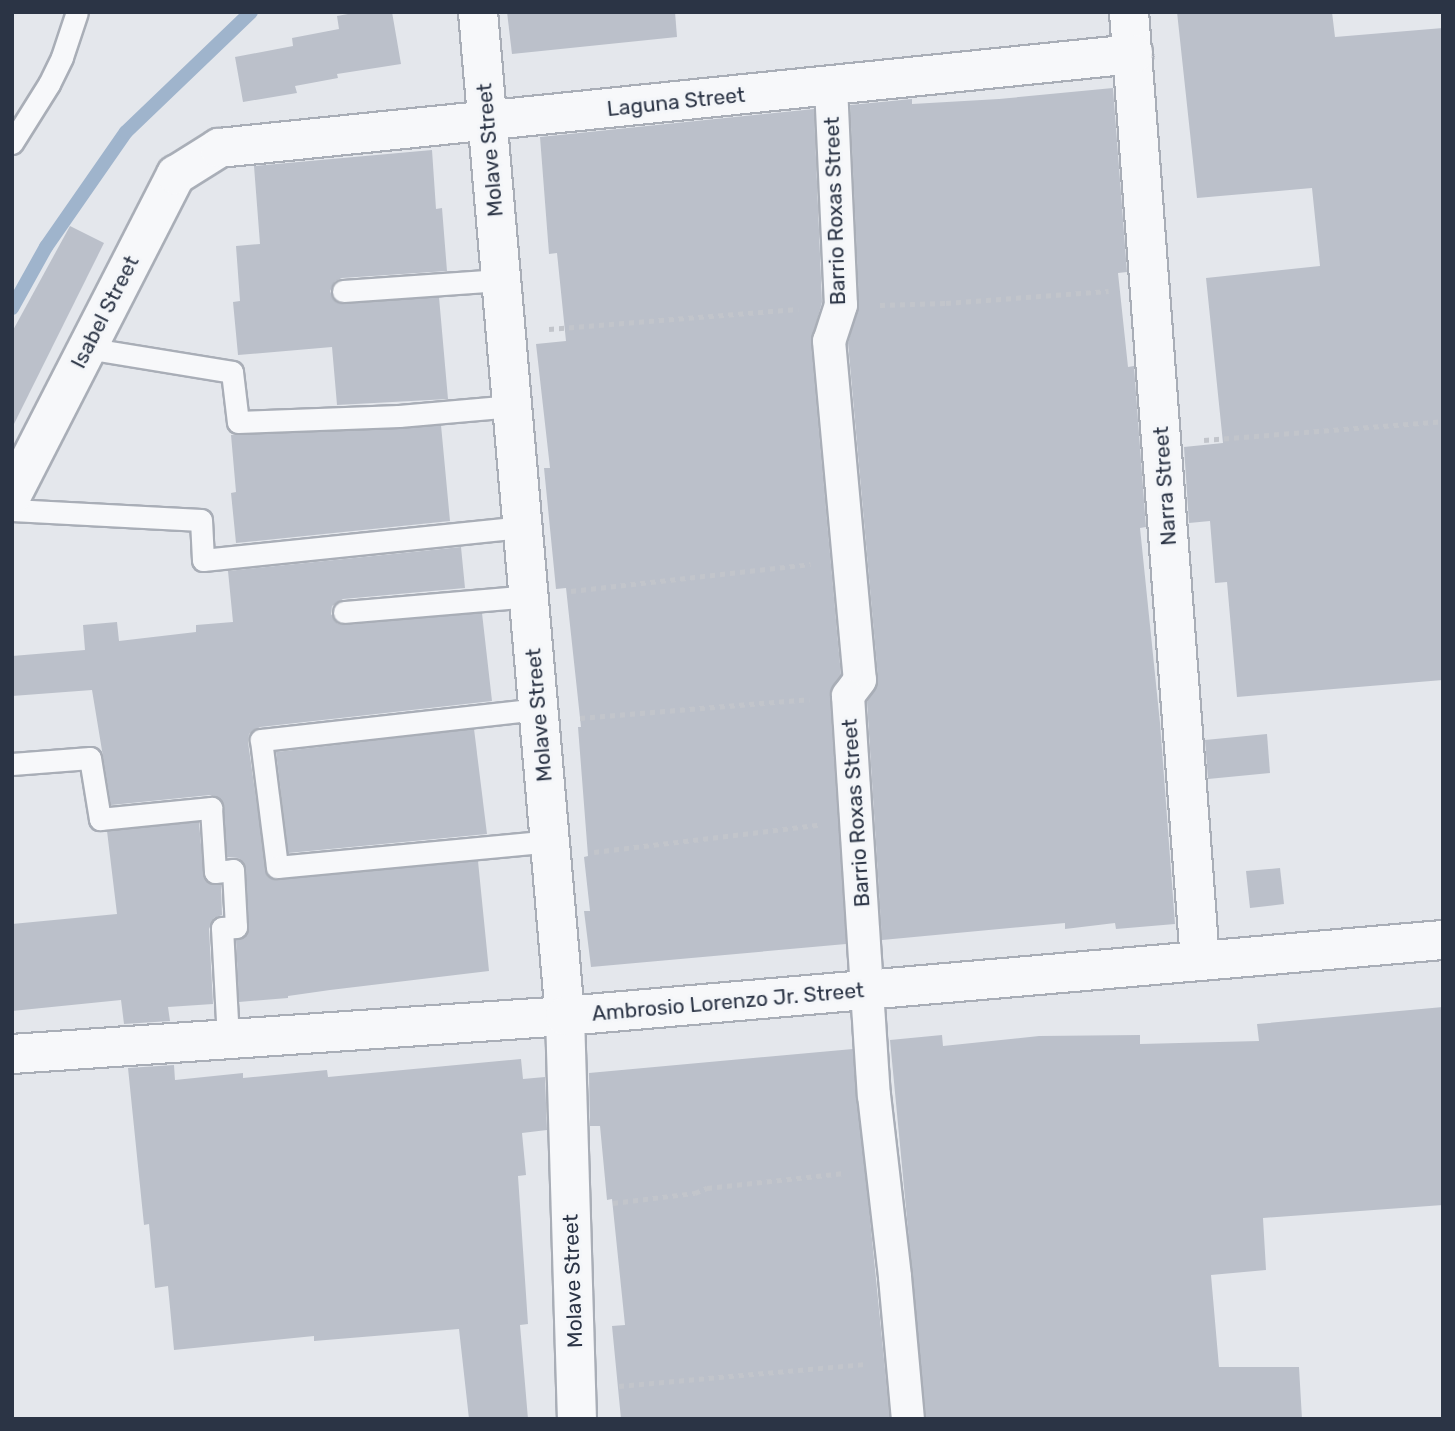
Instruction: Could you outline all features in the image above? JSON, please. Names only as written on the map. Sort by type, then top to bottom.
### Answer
[{"type":"street","name":"Molave Street","points":[[478,12],[565,1016],[577,1404]]},
{"type":"street","name":"Narra Street","points":[[1129,12],[1200,960]]},
{"type":"street","name":"Laguna Street","points":[[219,148],[1133,54]]},
{"type":"street","name":"Barrio Roxas Street","points":[[831,86],[841,305],[829,341],[860,680],[848,696],[874,1095],[908,1419]]},
{"type":"street","name":"Isabel Street","points":[[12,495],[176,175],[219,148]]},
{"type":"street","name":"Ambrosio Lorenzo Jr. Street","points":[[12,1054],[565,1016],[1443,940]]},
{"type":"lane","points":[[12,143],[49,84],[62,57],[77,12]]},
{"type":"lane","points":[[343,291],[501,280]]},
{"type":"lane","points":[[86,348],[232,372],[238,422],[399,416],[513,406]]},
{"type":"lane","points":[[12,510],[201,520],[203,560],[523,527]]},
{"type":"lane","points":[[344,612],[528,596]]},
{"type":"lane","points":[[539,715],[261,740],[277,867],[551,849]]},
{"type":"lane","points":[[12,764],[90,758],[100,818],[211,808],[215,872],[233,870],[236,927],[222,928],[228,1038]]},
{"type":"path","points":[[1161,443],[1443,421]]},
{"type":"path","points":[[528,596],[849,560]]},
{"type":"path","points":[[539,715],[848,696]]},
{"type":"path","points":[[551,849],[857,821]]},
{"type":"path","points":[[571,1208],[695,1193],[707,1188],[883,1169]]},
{"type":"path","points":[[577,1404],[903,1360]]},
{"type":"building","points":[[359,12],[392,12],[401,64],[337,74],[338,78],[295,86],[297,93],[243,102],[235,57],[293,46],[292,38],[339,29],[337,16]]},
{"type":"building","points":[[507,12],[675,12],[677,37],[512,54]]},
{"type":"building","points":[[1177,12],[1332,12],[1335,37],[1443,28],[1443,680],[1237,697],[1227,582],[1215,583],[1210,521],[1189,523],[1184,447],[1223,443],[1206,278],[1320,266],[1312,188],[1197,198]]},
{"type":"building","points":[[1113,88],[1127,272],[1118,273],[1128,367],[1134,366],[1146,527],[1140,528],[1160,723],[1175,924],[1116,929],[1115,923],[1065,929],[1065,923],[882,940],[867,702],[878,678],[848,343],[859,304],[850,105],[912,99],[912,104],[999,99]]},
{"type":"building","points":[[814,109],[822,302],[811,343],[841,675],[830,697],[846,944],[591,967],[584,911],[590,911],[584,857],[588,856],[578,727],[581,727],[566,588],[556,589],[544,468],[550,468],[536,344],[566,341],[557,253],[549,254],[540,137]]},
{"type":"building","points":[[432,150],[436,209],[442,208],[447,271],[342,278],[335,281],[330,291],[333,299],[344,304],[439,297],[448,399],[337,405],[332,347],[238,355],[233,302],[240,301],[236,246],[260,244],[254,166]]},
{"type":"building","points":[[70,226],[104,243],[12,428],[12,332]]},
{"type":"building","points":[[441,425],[450,521],[236,543],[231,493],[236,492],[231,435]]},
{"type":"building","points":[[461,547],[465,588],[343,599],[332,606],[331,614],[338,624],[345,625],[482,613],[492,701],[260,727],[249,734],[248,742],[267,875],[278,880],[478,861],[489,971],[239,1002],[236,940],[244,937],[249,927],[246,869],[239,858],[227,857],[222,801],[210,795],[111,805],[92,690],[12,696],[12,656],[85,650],[83,625],[117,622],[119,641],[196,632],[196,625],[233,622],[228,571]]},
{"type":"building","points":[[474,729],[487,834],[288,853],[276,752]]},
{"type":"building","points":[[1267,734],[1270,773],[1208,779],[1205,740]]},
{"type":"building","points":[[199,822],[204,879],[210,884],[221,885],[222,915],[214,918],[209,929],[213,1004],[168,1007],[170,1021],[124,1024],[121,1000],[12,1011],[12,924],[117,914],[107,831]]},
{"type":"building","points":[[1280,868],[1284,904],[1250,908],[1246,871]]},
{"type":"building","points":[[1443,1007],[1443,1205],[1263,1218],[1266,1270],[1211,1275],[1219,1367],[1299,1367],[1302,1419],[926,1419],[890,1040],[942,1035],[943,1046],[1039,1036],[1140,1035],[1140,1044],[1259,1041],[1257,1024]]},
{"type":"building","points":[[853,1049],[890,1419],[621,1419],[612,1326],[625,1325],[612,1199],[607,1200],[600,1126],[590,1126],[589,1073]]},
{"type":"building","points":[[521,1059],[523,1079],[545,1077],[547,1130],[522,1133],[526,1175],[518,1176],[528,1324],[520,1325],[528,1419],[469,1419],[459,1329],[314,1341],[314,1336],[174,1350],[168,1286],[155,1288],[149,1224],[144,1225],[128,1068],[174,1065],[175,1080],[243,1073],[243,1078],[327,1070],[328,1077]]},
{"type":"waterway","points":[[12,308],[46,247],[126,132],[251,12]]}]
